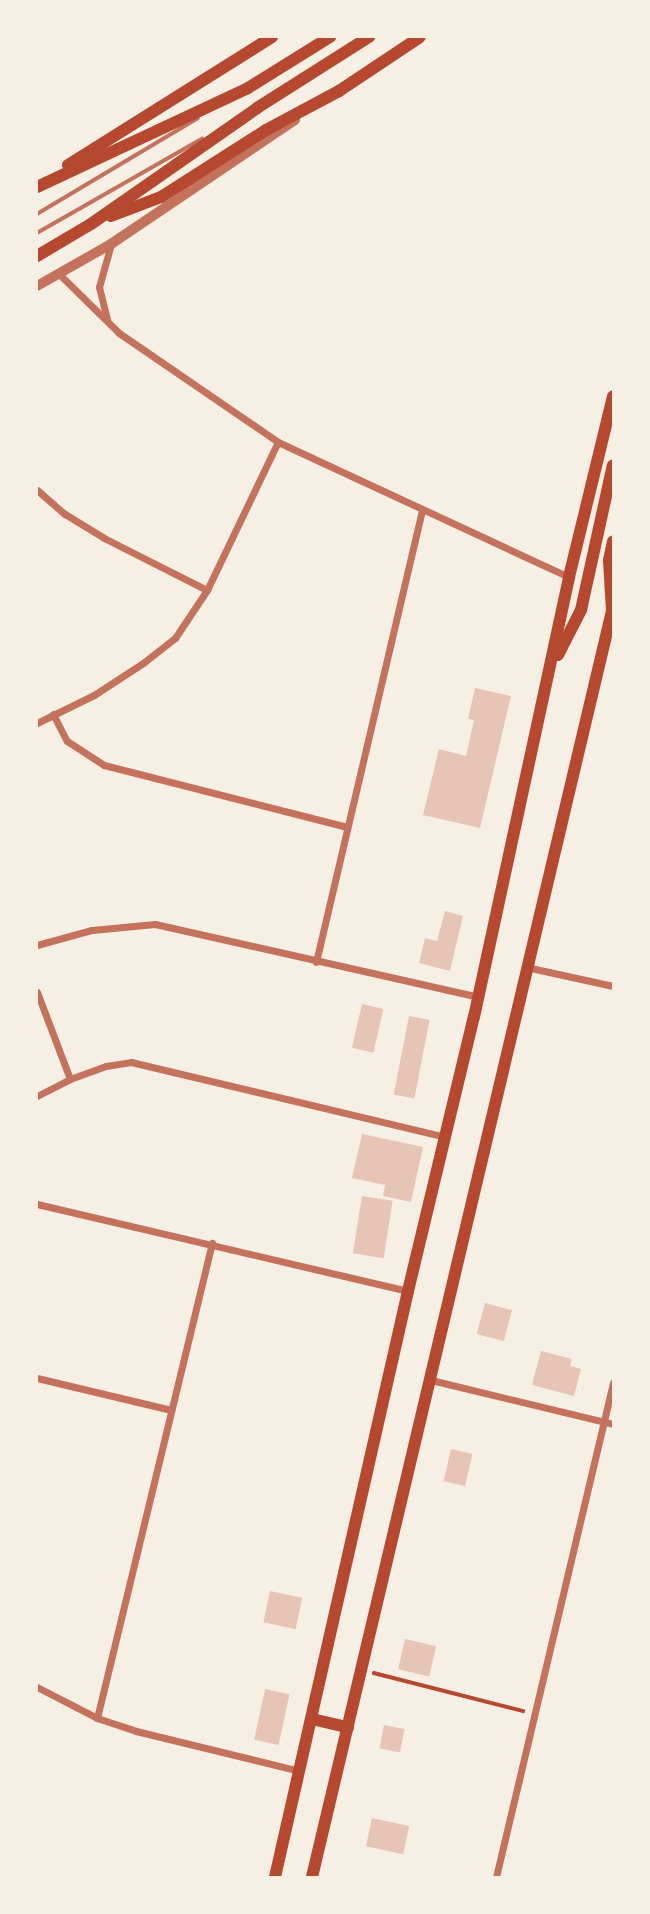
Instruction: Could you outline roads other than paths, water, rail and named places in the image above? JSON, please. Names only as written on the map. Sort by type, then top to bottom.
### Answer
[{"type":"main road","points":[[37,186],[258,40],[272,37]]},
{"type":"main road","points":[[37,186],[248,88],[330,37]]},
{"type":"main road","points":[[37,256],[91,224],[257,108],[369,37]]},
{"type":"main road","points":[[91,224],[161,197],[266,130],[339,90],[420,37]]},
{"type":"main road","points":[[275,1877],[408,1291],[478,997],[551,670],[569,577],[613,396]]},
{"type":"main road","points":[[551,670],[581,610],[613,465]]},
{"type":"main road","points":[[313,1877],[526,967],[611,626],[613,609],[609,560],[613,541]]},
{"type":"main road","points":[[312,1719],[348,1727]]},
{"type":"street","points":[[37,286],[111,244],[339,90]]},
{"type":"street","points":[[109,323],[99,287],[111,244]]},
{"type":"street","points":[[58,273],[109,323],[278,442],[569,577]]},
{"type":"street","points":[[37,723],[94,695],[175,638],[206,590],[278,442]]},
{"type":"street","points":[[37,490],[65,514],[104,538],[206,590]]},
{"type":"street","points":[[316,962],[422,510]]},
{"type":"street","points":[[52,714],[67,741],[104,765],[347,827]]},
{"type":"street","points":[[37,945],[92,929],[155,924],[478,997]]},
{"type":"street","points":[[526,967],[613,986]]},
{"type":"street","points":[[37,992],[70,1079]]},
{"type":"street","points":[[37,1096],[70,1079],[131,1062],[446,1138]]},
{"type":"street","points":[[37,1204],[408,1291]]},
{"type":"street","points":[[97,1718],[212,1243]]},
{"type":"street","points":[[37,1378],[171,1410]]},
{"type":"street","points":[[431,1380],[613,1424]]},
{"type":"street","points":[[496,1877],[613,1383]]},
{"type":"street","points":[[37,1687],[97,1718],[136,1731],[300,1770]]},
{"type":"lane","points":[[37,214],[248,88]]},
{"type":"lane","points":[[37,233],[257,108]]}]
